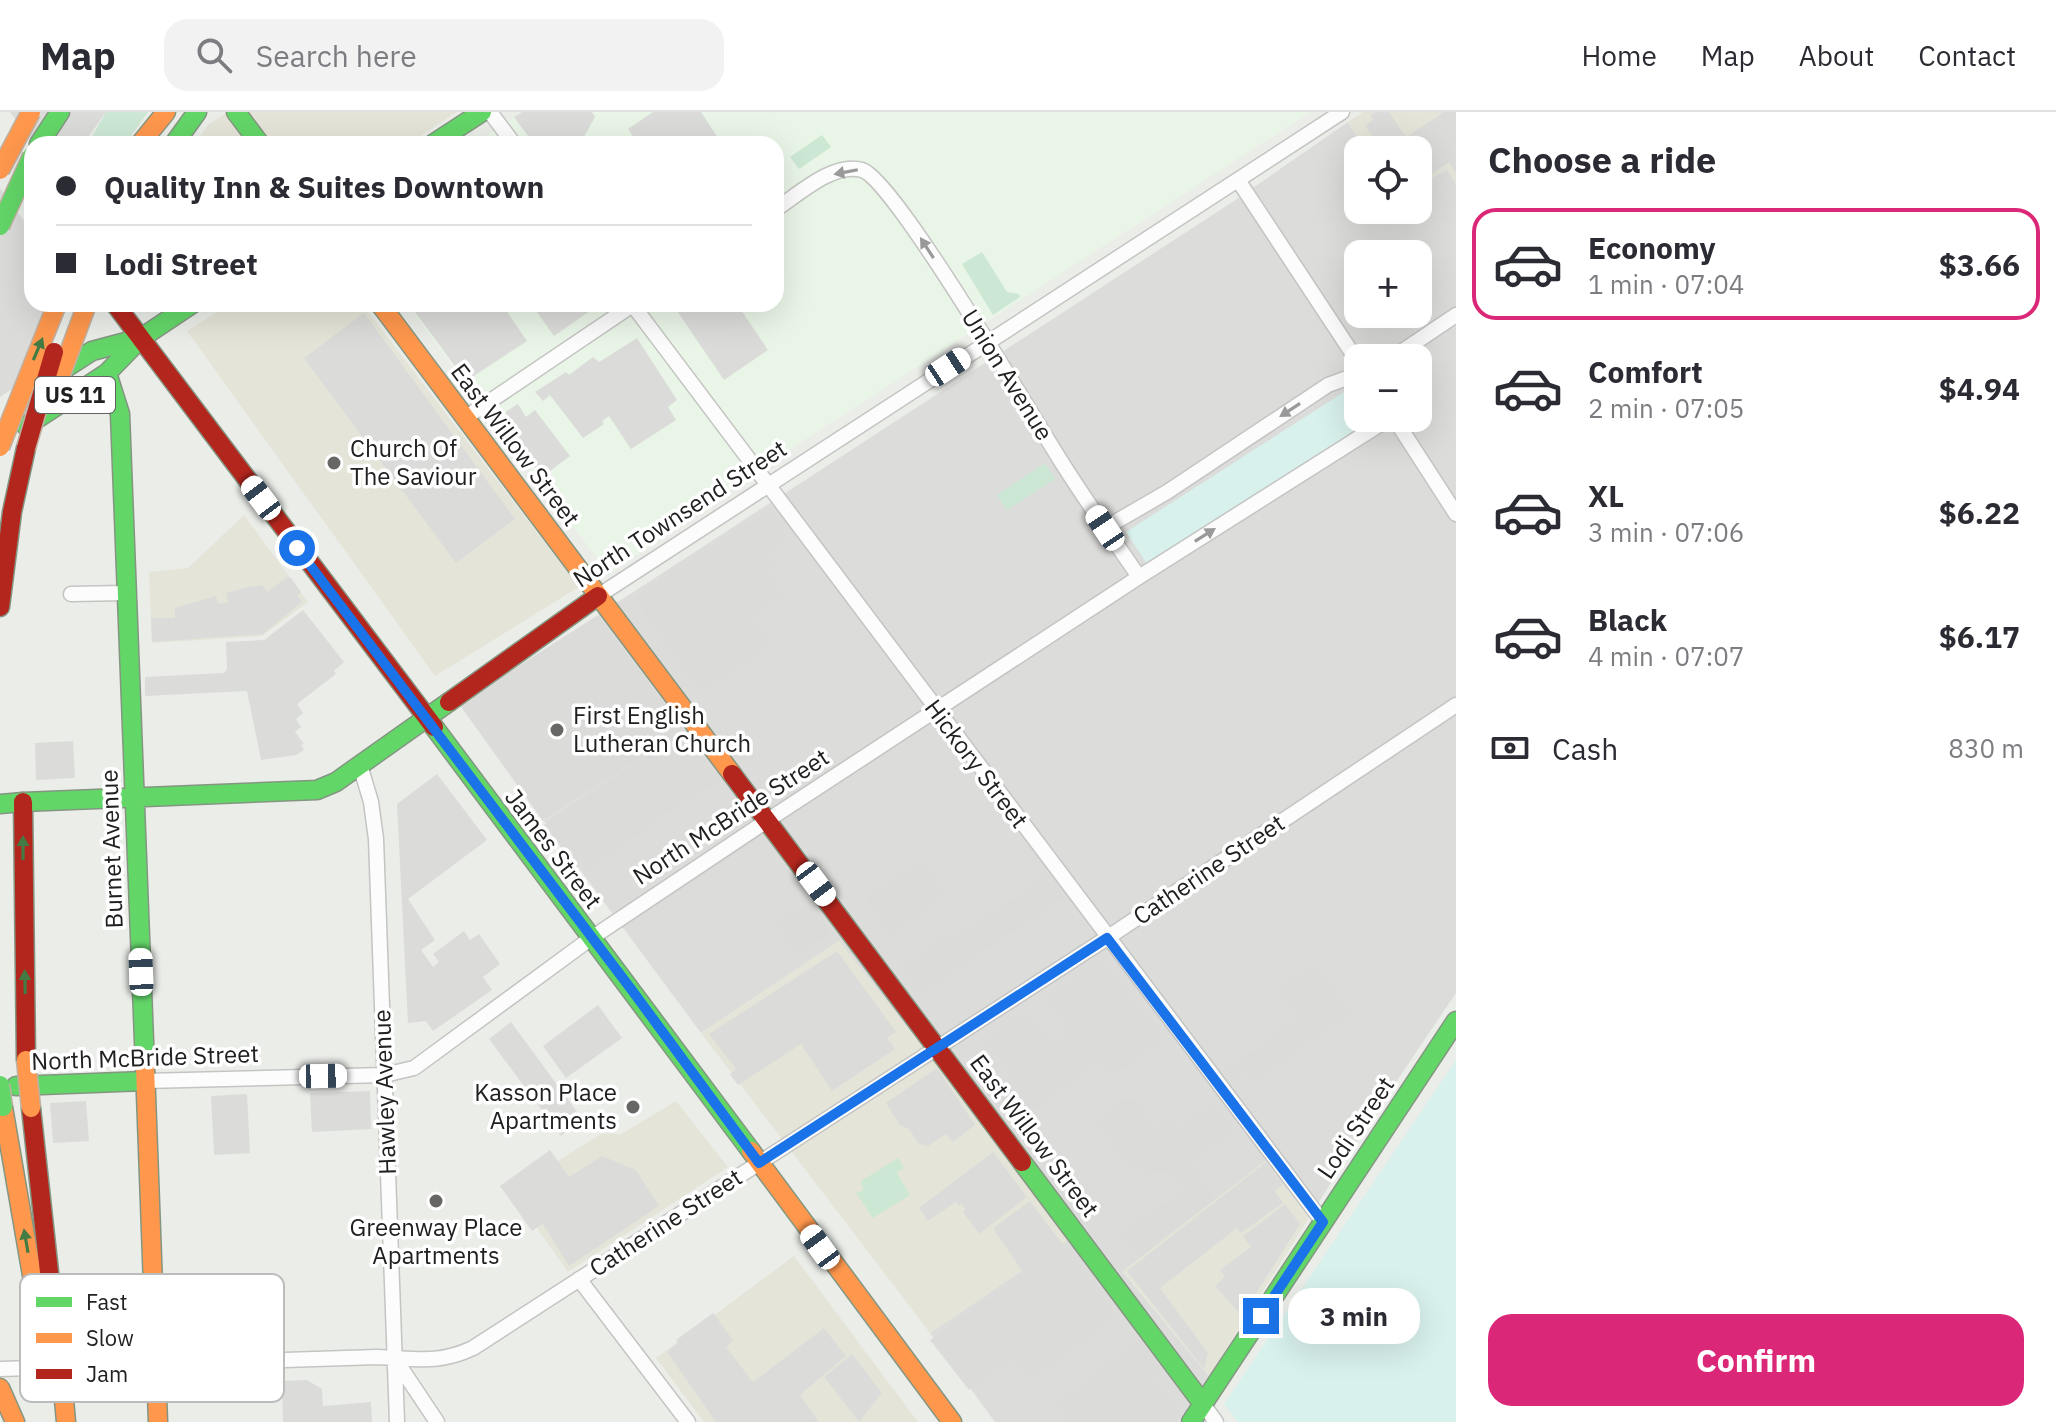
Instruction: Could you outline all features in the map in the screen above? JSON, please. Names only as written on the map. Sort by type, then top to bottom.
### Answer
[{"type":"main road","points":[[0,170],[31,112]]},
{"type":"main road","points":[[44,136],[60,112]]},
{"type":"main road","points":[[146,136],[166,112]]},
{"type":"main road","points":[[160,136],[174,112]]},
{"type":"main road","points":[[180,136],[197,112]]},
{"type":"main road","points":[[236,112],[254,136]]},
{"type":"main road","points":[[445,136],[482,112]]},
{"type":"main road","points":[[0,149],[24,181]]},
{"type":"main road","points":[[0,226],[24,174]]},
{"type":"main road","points":[[0,447],[54,312]]},
{"type":"main road","points":[[34,443],[45,379],[69,312]]},
{"type":"main road","points":[[0,607],[12,512],[34,443],[84,312]]},
{"type":"main road","name":"James Street","points":[[121,312],[590,939],[631,989],[952,1422]]},
{"type":"main road","name":"US 11","points":[[0,438],[42,418],[107,373],[141,338],[180,312]]},
{"type":"main road","name":"East Willow Street","points":[[386,312],[1203,1404]]},
{"type":"main road","name":"US 11","points":[[0,412],[92,351],[141,338]]},
{"type":"main road","name":"Burnet Avenue","points":[[107,373],[120,414],[153,1274]]},
{"type":"main road","name":"North Townsend Street","points":[[0,804],[317,790],[336,782],[598,596]]},
{"type":"main road","points":[[23,802],[26,1060],[45,1274]]},
{"type":"main road","name":"Lodi Street","points":[[1191,1422],[1456,1021]]},
{"type":"main road","name":"North McBride Street","points":[[0,1086],[145,1081]]},
{"type":"main road","points":[[0,1086],[37,1274]]},
{"type":"main road","points":[[0,1388],[15,1422]]},
{"type":"main road","points":[[52,1422],[54,1402]]},
{"type":"main road","points":[[60,1402],[66,1422]]},
{"type":"main road","name":"Burnet Avenue","points":[[157,1402],[158,1422]]},
{"type":"street","points":[[490,112],[508,136]]},
{"type":"street","name":"North Townsend Street","points":[[598,596],[1342,112]]},
{"type":"street","name":"Union Avenue","points":[[784,204],[842,170],[858,169],[873,175],[906,216],[1139,577]]},
{"type":"street","points":[[1238,180],[1346,344]]},
{"type":"street","points":[[465,418],[621,312]]},
{"type":"street","name":"Hickory Street","points":[[639,312],[1323,1222]]},
{"type":"street","points":[[1413,344],[1456,315]]},
{"type":"street","points":[[1105,528],[1167,492],[1328,385],[1344,379]]},
{"type":"street","name":"North McBride Street","points":[[145,1081],[384,1075],[414,1068],[590,939],[768,820],[1139,577],[1370,432]]},
{"type":"street","points":[[1401,432],[1456,514]]},
{"type":"street","points":[[71,594],[125,593]]},
{"type":"street","name":"Catherine Street","points":[[284,1361],[416,1361],[458,1355],[1107,938],[1456,705]]},
{"type":"street","name":"Hawley Avenue","points":[[360,765],[371,802],[376,839],[397,1422]]},
{"type":"street","points":[[579,1279],[688,1422]]},
{"type":"street","points":[[395,1359],[437,1422]]},
{"type":"street","name":"Catherine Street","points":[[0,1369],[20,1368]]},
{"type":"street","name":"East Willow Street","points":[[1203,1404],[1216,1422]]},
{"type":"shaded area","points":[[10,112],[106,112],[89,136],[28,136]]},
{"type":"shaded area","points":[[106,112],[148,112],[131,136],[92,136]]},
{"type":"shaded area","points":[[228,112],[457,112],[420,136],[200,136],[209,124]]},
{"type":"shaded area","points":[[522,112],[1310,112],[775,459],[609,574],[412,312],[784,312],[784,136],[486,136]]},
{"type":"shaded area","points":[[522,112],[592,112],[595,117],[584,136],[528,136],[514,117]]},
{"type":"shaded area","points":[[653,112],[701,112],[717,136],[633,136],[628,129]]},
{"type":"shaded area","points":[[1363,112],[1456,112],[1456,184],[1446,169],[1432,178],[1432,136],[1357,136],[1348,122]]},
{"type":"shaded area","points":[[1389,112],[1405,136],[1372,136],[1365,125],[1373,120],[1371,115]]},
{"type":"shaded area","points":[[1444,112],[1456,112],[1456,173],[1449,162],[1432,174],[1432,136],[1408,136]]},
{"type":"shaded area","points":[[1348,122],[1357,136],[1344,136],[1344,224],[1432,224],[1432,178],[1447,169],[1456,184],[1456,993],[1309,1218],[1270,1158],[1123,1272],[1209,1376],[1178,1422],[995,1422],[930,1333],[1067,1240],[839,941],[701,1033],[544,821],[684,727],[598,615],[1234,201]]},
{"type":"shaded area","points":[[822,135],[831,147],[799,169],[790,157]]},
{"type":"shaded area","points":[[0,188],[24,221],[24,312],[49,312],[17,386],[0,397]]},
{"type":"shaded area","points":[[982,252],[1007,292],[1019,294],[1020,297],[993,315],[962,264]]},
{"type":"shaded area","points":[[217,312],[368,312],[579,587],[435,676],[187,331]]},
{"type":"shaded area","points":[[415,312],[507,312],[527,341],[466,381]]},
{"type":"shaded area","points":[[537,312],[588,312],[554,336]]},
{"type":"shaded area","points":[[678,312],[742,312],[768,350],[724,380]]},
{"type":"shaded area","points":[[364,313],[515,519],[456,563],[304,358]]},
{"type":"shaded area","points":[[637,338],[677,400],[668,407],[676,420],[631,449],[609,416],[602,421],[604,424],[583,438],[550,395],[543,401],[535,392],[566,372],[569,375],[593,357],[599,362]]},
{"type":"shaded area","points":[[1344,392],[1344,432],[1352,432],[1147,564],[1126,532]]},
{"type":"shaded area","points":[[518,404],[526,417],[535,410],[570,456],[542,477],[506,429],[512,423],[505,412]]},
{"type":"shaded area","points":[[1045,463],[1055,479],[1007,510],[997,495]]},
{"type":"shaded area","points":[[768,510],[788,535],[767,551],[777,566],[766,574],[781,594],[748,616],[769,644],[702,690],[634,598]]},
{"type":"shaded area","points":[[244,515],[308,602],[262,636],[152,643],[149,572],[188,568]]},
{"type":"shaded area","points":[[287,577],[301,592],[297,595],[302,602],[263,634],[152,642],[151,618],[175,618],[175,608],[216,596],[218,604],[228,602],[226,593],[249,587],[262,585],[267,592]]},
{"type":"shaded area","points":[[303,610],[344,662],[334,671],[336,674],[297,704],[303,713],[296,719],[301,727],[295,732],[304,744],[301,745],[304,750],[296,755],[261,760],[247,691],[145,696],[145,677],[224,673],[227,669],[226,642],[264,640]]},
{"type":"shaded area","points":[[598,615],[684,728],[543,821],[459,704]]},
{"type":"shaded area","points":[[683,732],[720,780],[660,816],[631,769]]},
{"type":"shaded area","points":[[73,741],[75,778],[36,780],[35,743]]},
{"type":"shaded area","points":[[626,771],[657,817],[651,825],[584,869],[581,865],[576,867],[544,825]]},
{"type":"shaded area","points":[[437,774],[487,840],[408,899],[435,940],[421,950],[433,967],[439,962],[433,954],[464,931],[470,940],[479,934],[500,964],[483,977],[492,990],[433,1031],[426,1021],[408,1023],[397,804]]},
{"type":"shaded area","points":[[921,862],[944,892],[892,933],[866,898]]},
{"type":"shaded area","points":[[1049,874],[1066,896],[921,993],[903,967],[948,936],[952,940]]},
{"type":"shaded area","points":[[808,904],[829,934],[798,954],[777,924]]},
{"type":"shaded area","points":[[839,941],[935,1062],[1067,1240],[930,1333],[701,1033]]},
{"type":"shaded area","points":[[837,951],[896,1032],[887,1038],[895,1049],[832,1091],[801,1044],[738,1085],[730,1074],[736,1069],[709,1034]]},
{"type":"shaded area","points":[[1101,960],[1163,1039],[1111,1077],[1100,1063],[1097,1064],[1045,997]]},
{"type":"shaded area","points":[[1315,965],[1349,1012],[1253,1081],[1244,1070],[1230,1081],[1224,1072],[1300,1017],[1281,989]]},
{"type":"shaded area","points":[[598,1005],[622,1038],[566,1078],[543,1046]]},
{"type":"shaded area","points":[[1025,1011],[1050,1043],[1010,1071],[986,1039]]},
{"type":"shaded area","points":[[511,1022],[583,1120],[561,1136],[489,1039]]},
{"type":"shaded area","points":[[1070,1033],[1093,1063],[1019,1120],[994,1086]]},
{"type":"shaded area","points":[[1456,1060],[1456,1422],[1238,1422],[1224,1404]]},
{"type":"shaded area","points":[[937,1068],[975,1125],[953,1142],[946,1134],[928,1146],[919,1144],[909,1129],[900,1125],[886,1103]]},
{"type":"shaded area","points":[[370,1091],[371,1129],[312,1132],[310,1093]]},
{"type":"shaded area","points":[[247,1094],[250,1153],[214,1155],[211,1096]]},
{"type":"shaded area","points":[[1125,1099],[1133,1100],[1156,1131],[1172,1119],[1180,1129],[1213,1103],[1234,1130],[1190,1166],[1215,1198],[1139,1257],[1121,1234],[1178,1195],[1184,1187],[1177,1176],[1159,1170],[1149,1176],[1141,1167],[1135,1171],[1097,1122]]},
{"type":"shaded area","points":[[86,1101],[89,1141],[53,1143],[50,1103]]},
{"type":"shaded area","points":[[676,1101],[728,1167],[568,1272],[537,1228],[582,1198],[556,1162],[603,1133],[621,1134]]},
{"type":"shaded area","points":[[550,1150],[569,1177],[602,1156],[636,1170],[659,1206],[569,1266],[543,1224],[532,1231],[500,1186]]},
{"type":"shaded area","points":[[993,1152],[1027,1197],[979,1234],[963,1212],[962,1204],[959,1206],[956,1202],[928,1221],[919,1208]]},
{"type":"shaded area","points":[[898,1158],[904,1168],[897,1173],[910,1195],[873,1218],[856,1193],[863,1190],[861,1181]]},
{"type":"shaded area","points":[[1269,1158],[1309,1218],[1209,1376],[1123,1271]]},
{"type":"shaded area","points":[[1266,1162],[1283,1184],[1275,1191],[1283,1203],[1241,1233],[1237,1228],[1160,1288],[1208,1353],[1204,1369],[1127,1271]]},
{"type":"shaded area","points":[[1030,1201],[1112,1309],[1110,1311],[1114,1316],[1031,1379],[1013,1356],[969,1390],[930,1340],[1024,1274],[993,1228]]},
{"type":"shaded area","points":[[1285,1204],[1300,1224],[1242,1316],[1215,1286],[1225,1277],[1220,1270],[1251,1247],[1243,1236]]},
{"type":"shaded area","points":[[794,1256],[918,1422],[704,1422],[656,1358]]},
{"type":"shaded area","points":[[713,1313],[733,1340],[726,1347],[753,1382],[824,1328],[846,1356],[800,1395],[819,1422],[716,1422],[667,1352],[678,1343],[676,1340]]},
{"type":"shaded area","points":[[1141,1340],[1161,1368],[1149,1377],[1179,1410],[1171,1422],[1124,1422],[1110,1405],[1108,1407],[1118,1422],[1071,1422],[1058,1405]]},
{"type":"shaded area","points":[[852,1354],[882,1393],[859,1422],[824,1377]]},
{"type":"shaded area","points":[[307,1380],[322,1389],[323,1406],[371,1402],[372,1422],[283,1422],[284,1381]]},
{"type":"traffic: fast","points":[[44,136],[60,112]]},
{"type":"traffic: fast","points":[[180,136],[197,112]]},
{"type":"traffic: fast","points":[[236,112],[254,136]]},
{"type":"traffic: fast","points":[[445,136],[482,112]]},
{"type":"traffic: fast","points":[[0,226],[24,174]]},
{"type":"traffic: fast","points":[[26,426],[107,373],[141,338],[180,312]]},
{"type":"traffic: fast","points":[[55,375],[92,351],[141,338]]},
{"type":"traffic: fast","points":[[107,373],[120,414],[145,1067]]},
{"type":"traffic: fast","points":[[23,802],[317,790],[336,782],[449,702]]},
{"type":"traffic: fast","points":[[434,727],[751,1151]]},
{"type":"traffic: fast","points":[[0,804],[23,802]]},
{"type":"traffic: fast","points":[[1191,1422],[1456,1021]]},
{"type":"traffic: fast","points":[[16,1086],[145,1081]]},
{"type":"traffic: fast","points":[[0,1085],[3,1107]]},
{"type":"traffic: fast","points":[[1022,1162],[1203,1404]]},
{"type":"traffic: slow","points":[[0,170],[31,112]]},
{"type":"traffic: slow","points":[[146,136],[166,112]]},
{"type":"traffic: slow","points":[[0,447],[54,312]]},
{"type":"traffic: slow","points":[[60,377],[84,312]]},
{"type":"traffic: slow","points":[[386,312],[732,774]]},
{"type":"traffic: slow","points":[[26,1060],[31,1108]]},
{"type":"traffic: slow","points":[[145,1067],[153,1274]]},
{"type":"traffic: slow","points":[[3,1107],[32,1274]]},
{"type":"traffic: slow","points":[[751,1151],[952,1422]]},
{"type":"traffic: slow","points":[[0,1388],[15,1422]]},
{"type":"traffic: slow","points":[[64,1402],[66,1422]]},
{"type":"traffic: slow","points":[[157,1402],[158,1422]]},
{"type":"traffic: jam","points":[[121,312],[434,727]]},
{"type":"traffic: jam","points":[[26,448],[54,352]]},
{"type":"traffic: jam","points":[[0,607],[12,512],[26,448]]},
{"type":"traffic: jam","points":[[449,702],[598,596]]},
{"type":"traffic: jam","points":[[732,774],[1022,1162]]},
{"type":"traffic: jam","points":[[23,802],[26,1060]]},
{"type":"traffic: jam","points":[[31,1108],[49,1274]]},
{"type":"place","name":"Church Of The Saviour","points":[[334,463]]},
{"type":"place","name":"First English Lutheran Church","points":[[557,730]]},
{"type":"place","name":"Kasson Place Apartments","points":[[633,1107]]},
{"type":"place","name":"Greenway Place Apartments","points":[[436,1201]]},
{"type":"route","points":[[297,548],[759,1163],[1107,938],[1323,1222],[1261,1316]]}]
